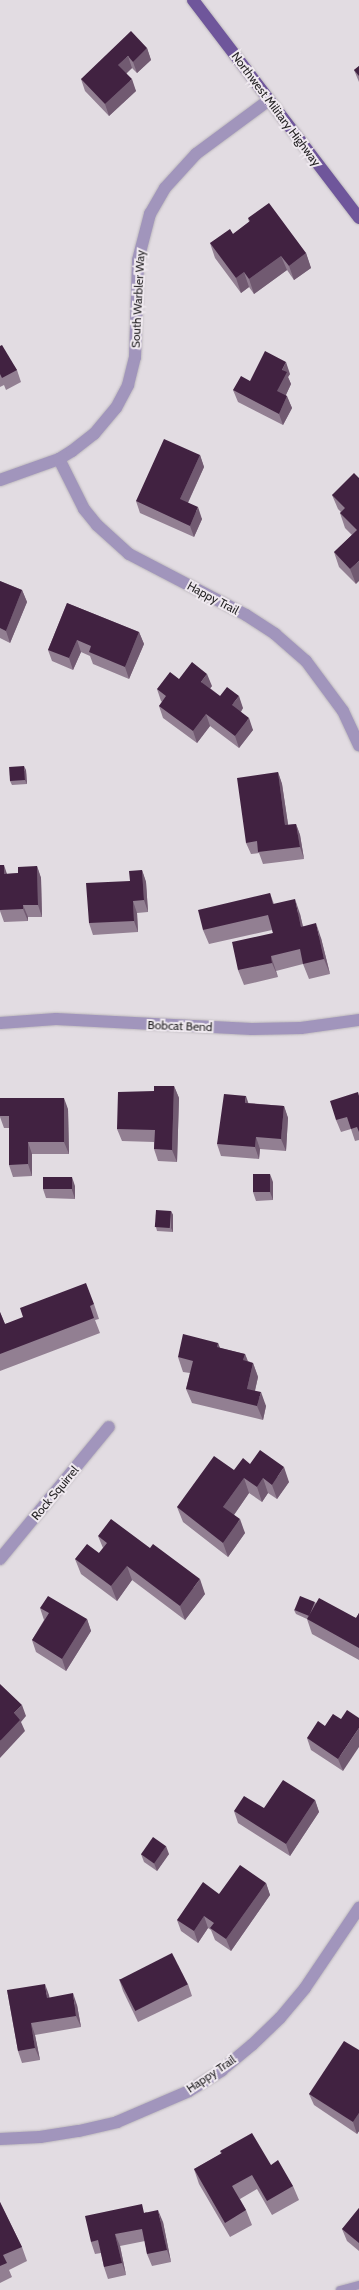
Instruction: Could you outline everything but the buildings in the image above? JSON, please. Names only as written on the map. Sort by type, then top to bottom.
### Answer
[{"type":"main road","name":"Northwest Military Highway","points":[[193,0],[359,218]]},
{"type":"street","name":"South Warbler Way","points":[[0,480],[59,459],[94,434],[116,408],[128,385],[135,357],[138,260],[144,229],[165,188],[196,154],[269,100]]},
{"type":"street","name":"Happy Trail","points":[[59,459],[84,508],[96,524],[129,554],[246,615],[275,634],[306,661],[343,712],[359,746]]},
{"type":"street","name":"Bobcat Bend","points":[[0,1023],[56,1019],[252,1029],[301,1028],[359,1020]]},
{"type":"street","name":"Rock Squirrel","points":[[0,1559],[109,1428]]},
{"type":"street","name":"Happy Trail","points":[[0,2139],[40,2137],[79,2131],[117,2122],[189,2091],[222,2070],[252,2045],[280,2018],[305,1988],[359,1908]]},
{"type":"lane","points":[[340,2290],[359,2285]]}]
